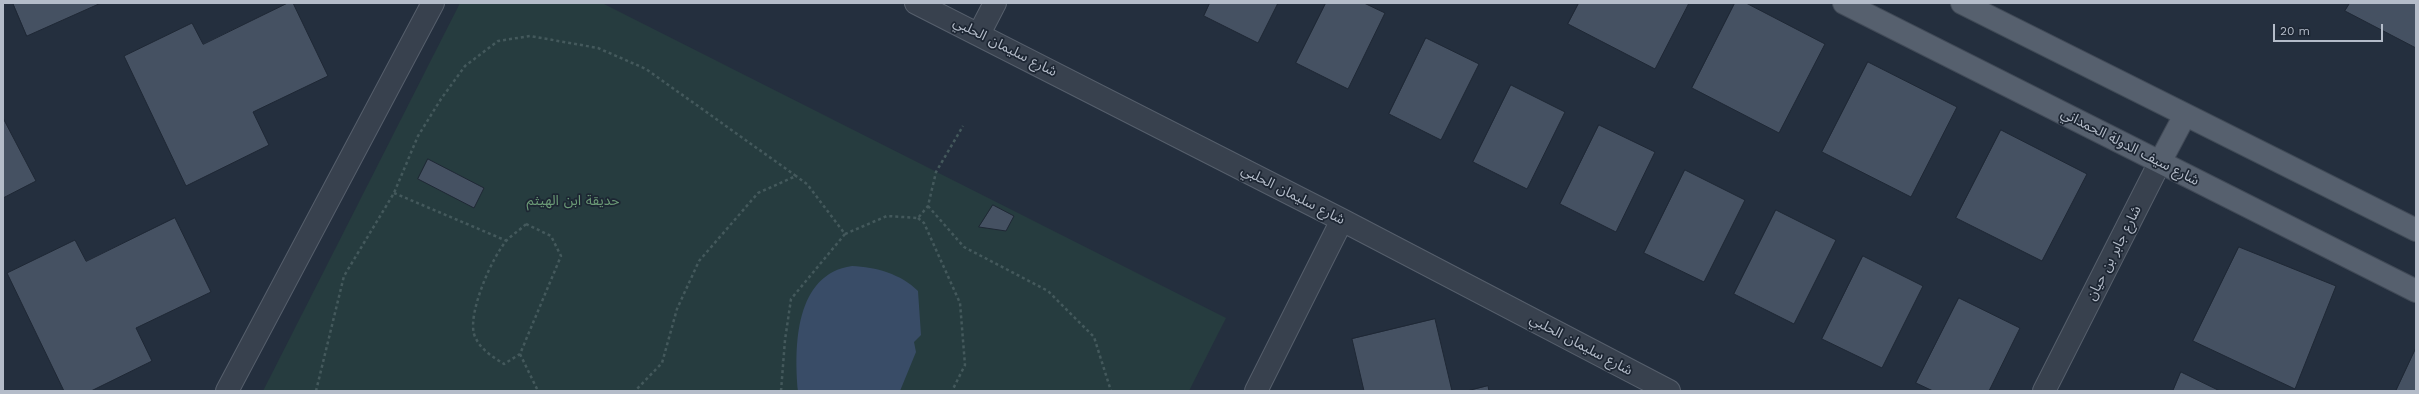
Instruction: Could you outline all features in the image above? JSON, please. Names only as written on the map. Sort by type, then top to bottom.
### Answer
[{"type":"main road","name":"شارع سيف الدولة الحمداني","points":[[1844,3],[2416,291]]},
{"type":"main road","points":[[1962,3],[2416,230]]},
{"type":"main road","name":"شارع جابر بن حيان","points":[[2160,162],[2185,114]]},
{"type":"street","points":[[227,391],[433,3]]},
{"type":"street","name":"شارع سليمان الحلبي","points":[[916,3],[1342,220],[1669,391]]},
{"type":"street","points":[[979,34],[995,3]]},
{"type":"street","name":"شارع جابر بن حيان","points":[[2044,391],[2160,162]]},
{"type":"street","points":[[1256,391],[1342,220]]},
{"type":"path","points":[[316,391],[344,276],[394,193],[418,136],[441,99],[465,66],[498,41],[530,36],[598,48],[646,69],[807,184],[845,234]]},
{"type":"path","points":[[918,218],[928,206],[936,172],[964,126]]},
{"type":"path","points":[[635,391],[662,363],[677,309],[699,261],[758,193],[796,176]]},
{"type":"path","points":[[394,193],[507,241]]},
{"type":"path","points":[[928,206],[964,247],[1048,291],[1094,337],[1111,391]]},
{"type":"path","points":[[780,391],[791,299],[845,234],[888,216],[918,218],[924,222],[960,303],[965,366],[952,391]]},
{"type":"path","points":[[526,224],[551,236],[561,256],[520,354],[504,364],[484,351],[474,334],[474,309],[486,279],[507,241],[526,224]]},
{"type":"path","points":[[520,354],[538,391]]},
{"type":"green space","name":"حديقة ابن الهيثم","points":[[460,3],[602,3],[1226,318],[1189,391],[263,391]]},
{"type":"water","points":[[852,266],[888,272],[904,280],[918,291],[921,335],[914,342],[916,352],[900,391],[798,391],[798,334],[802,315],[809,297],[819,283],[833,272]]},
{"type":"building","points":[[13,3],[101,3],[27,36]]},
{"type":"building","points":[[288,3],[293,3],[328,76],[253,112],[269,145],[186,186],[124,56],[192,23],[203,44]]},
{"type":"building","points":[[1210,3],[1278,3],[1258,43],[1204,16]]},
{"type":"building","points":[[1326,3],[1364,3],[1385,13],[1348,89],[1296,63]]},
{"type":"building","points":[[1579,3],[1689,3],[1655,69],[1568,24]]},
{"type":"building","points":[[1735,3],[1746,3],[1825,44],[1779,133],[1692,88]]},
{"type":"building","points":[[2350,3],[2416,3],[2416,48],[2345,11]]},
{"type":"building","points":[[1426,38],[1479,64],[1441,140],[1389,114]]},
{"type":"building","points":[[1868,62],[1957,107],[1911,197],[1822,152]]},
{"type":"building","points":[[1511,85],[1565,112],[1527,189],[1473,162]]},
{"type":"building","points":[[3,118],[36,181],[3,198]]},
{"type":"building","points":[[1599,125],[1655,152],[1616,232],[1560,204]]},
{"type":"building","points":[[2001,130],[2087,174],[2042,261],[1956,218]]},
{"type":"building","points":[[428,159],[484,188],[474,208],[418,179]]},
{"type":"building","points":[[1685,170],[1745,200],[1704,282],[1644,253]]},
{"type":"building","points":[[993,205],[1014,216],[1006,231],[979,227]]},
{"type":"building","points":[[1776,210],[1836,240],[1794,324],[1734,294]]},
{"type":"building","points":[[175,218],[211,292],[136,328],[152,361],[91,391],[64,391],[7,273],[75,240],[86,261]]},
{"type":"building","points":[[2239,247],[2336,286],[2295,389],[2193,341]]},
{"type":"building","points":[[1863,256],[1923,286],[1882,368],[1822,339]]},
{"type":"building","points":[[1959,298],[2020,328],[1989,391],[1933,391],[1916,383]]},
{"type":"building","points":[[1435,319],[1452,391],[1364,391],[1352,339]]},
{"type":"building","points":[[2416,348],[2416,391],[2396,391]]},
{"type":"building","points":[[2181,372],[2220,391],[2173,391]]},
{"type":"building","points":[[1488,386],[1489,391],[1467,391]]}]
